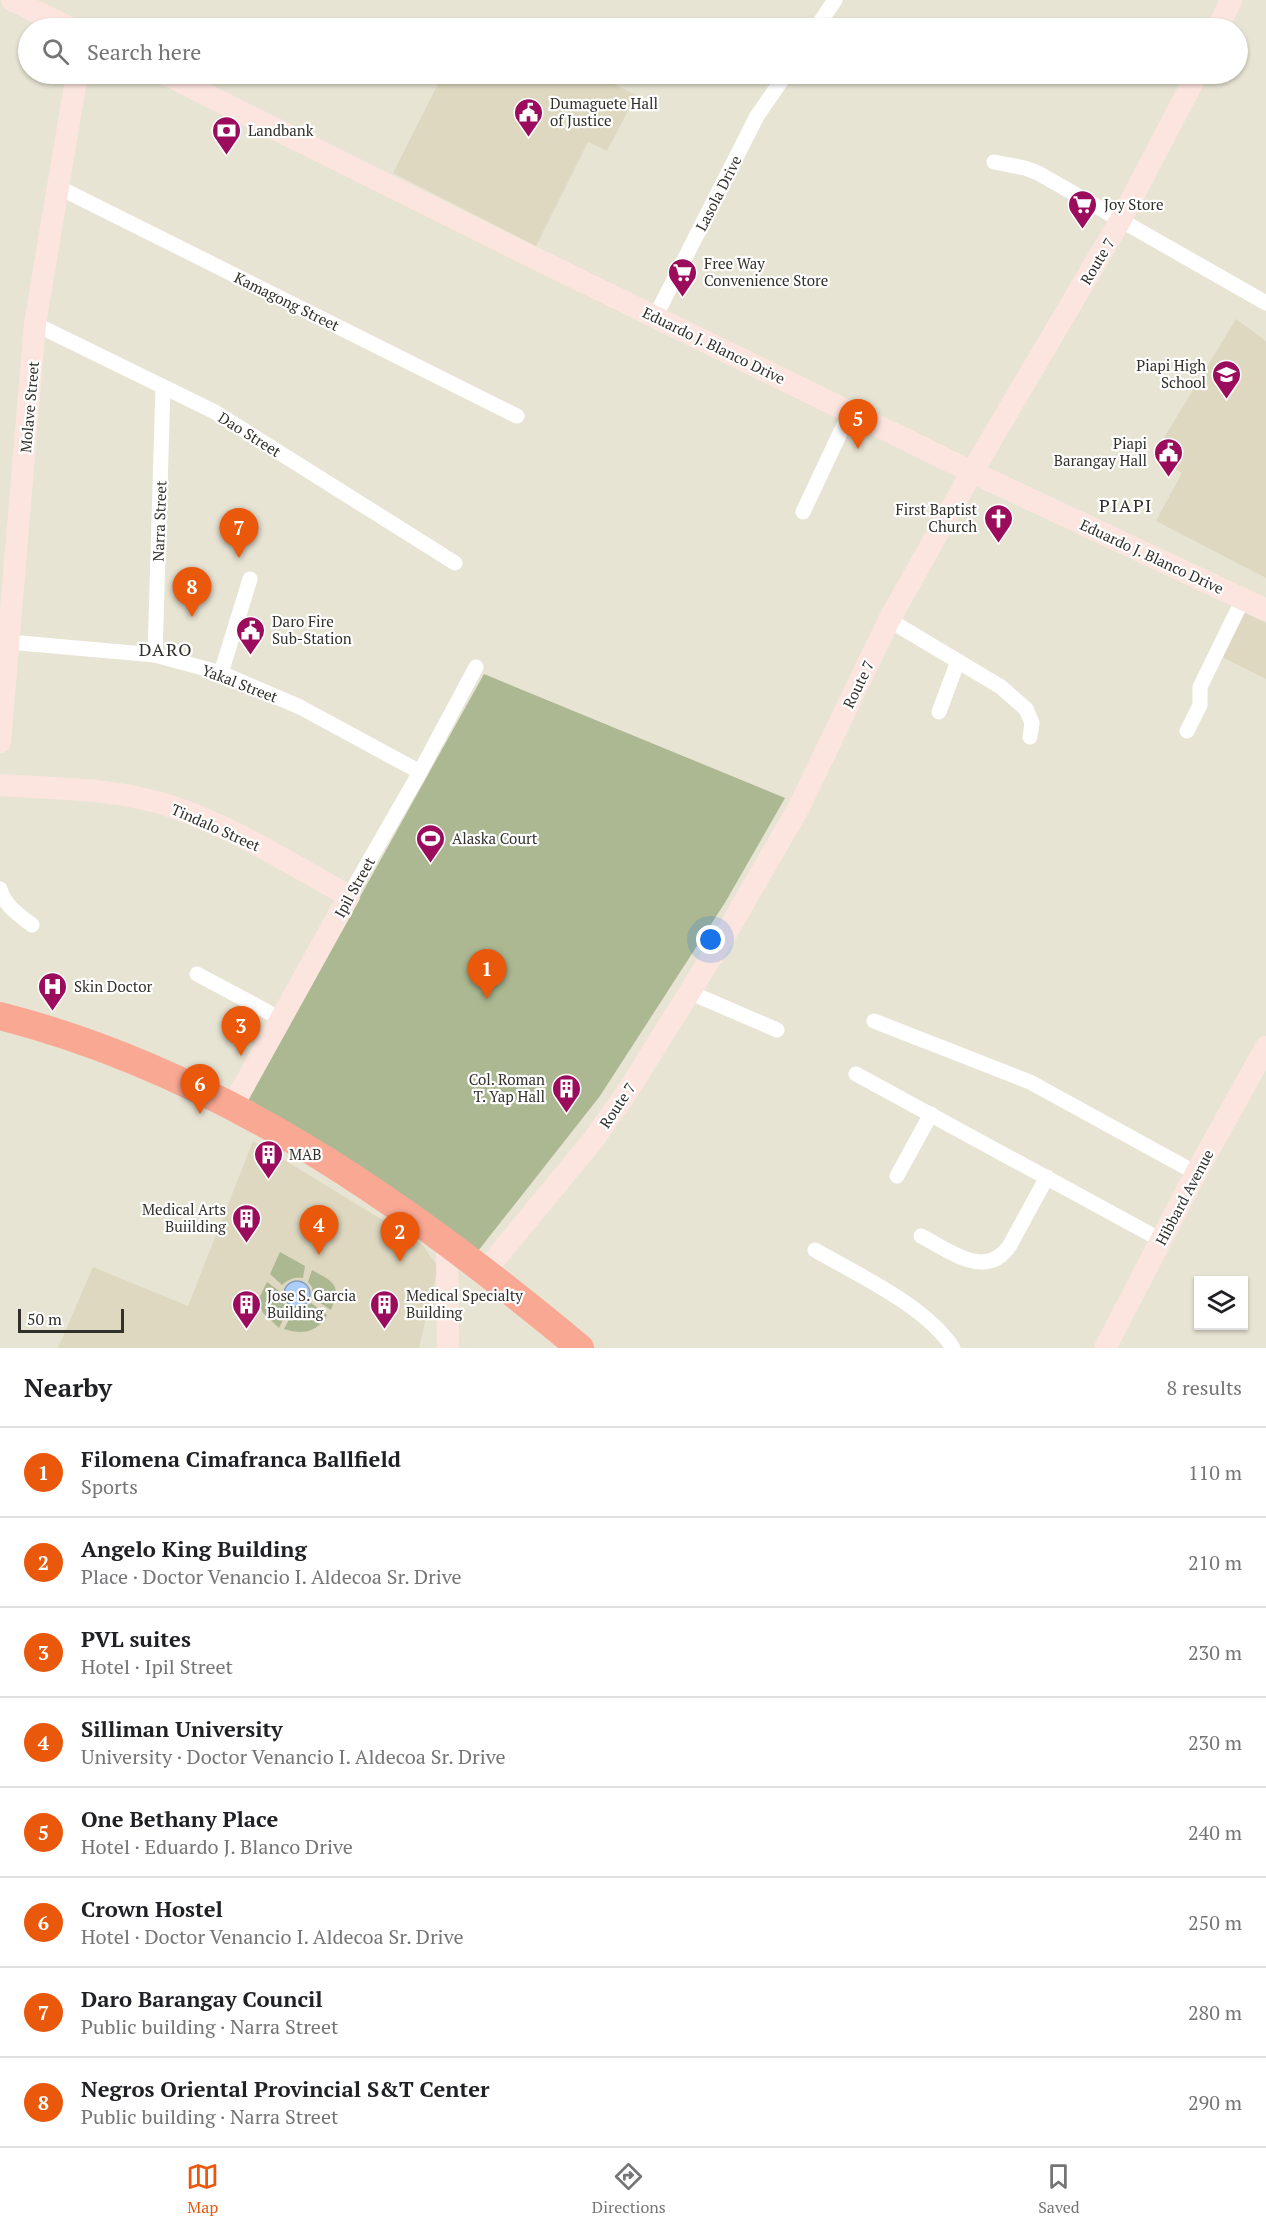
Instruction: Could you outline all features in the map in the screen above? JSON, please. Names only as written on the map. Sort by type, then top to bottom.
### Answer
[{"type":"highway","points":[[0,1016],[54,1032],[130,1060],[232,1107],[334,1165],[447,1242],[580,1348]]},
{"type":"street","points":[[12,0],[49,18]]},
{"type":"street","points":[[823,18],[835,0]]},
{"type":"street","points":[[1223,18],[1231,0]]},
{"type":"street","name":"Molave Street","points":[[0,742],[35,324],[75,84]]},
{"type":"street","name":"Eduardo J. Blanco Drive","points":[[185,84],[972,472],[1266,610]]},
{"type":"street","name":"Lasola Drive","points":[[655,317],[757,116],[779,84]]},
{"type":"street","name":"Route 7","points":[[485,1271],[594,1139],[629,1089],[689,992],[798,808],[889,620],[972,472],[1120,221],[1192,84]]},
{"type":"street","points":[[994,162],[1038,173],[1266,303]]},
{"type":"street","name":"Kamagong Street","points":[[58,187],[517,416]]},
{"type":"street","name":"Dao Street","points":[[35,324],[215,412],[455,563]]},
{"type":"street","name":"Narra Street","points":[[155,654],[164,387]]},
{"type":"street","points":[[803,512],[850,412]]},
{"type":"street","points":[[221,673],[250,579]]},
{"type":"street","points":[[1187,731],[1200,705],[1200,687],[1243,599]]},
{"type":"street","points":[[889,620],[1002,687],[1026,709],[1032,723],[1030,737]]},
{"type":"street","name":"Yakal Street","points":[[9,642],[155,654],[221,673],[300,707],[420,772]]},
{"type":"street","points":[[939,712],[958,661]]},
{"type":"street","name":"Ipil Street","points":[[232,1107],[420,772],[476,667]]},
{"type":"street","name":"Tindalo Street","points":[[0,785],[112,792],[172,806],[233,832],[349,896]]},
{"type":"street","points":[[0,889],[2,897],[13,910],[32,925]]},
{"type":"street","points":[[197,974],[281,1019]]},
{"type":"street","points":[[689,992],[777,1030]]},
{"type":"street","points":[[874,1021],[1029,1082],[1197,1173]]},
{"type":"street","name":"Hibbard Avenue","points":[[1105,1348],[1266,1047]]},
{"type":"street","points":[[856,1074],[1161,1240]]},
{"type":"street","points":[[897,1176],[931,1114]]},
{"type":"street","points":[[921,1236],[976,1262],[996,1261],[1004,1255],[1047,1177]]},
{"type":"street","points":[[447,1242],[448,1348]]},
{"type":"street","points":[[815,1250],[904,1302],[947,1339],[953,1348]]},
{"type":"shaded area","points":[[438,84],[614,84],[636,95],[607,151],[588,142],[536,246],[393,173]]},
{"type":"shaded area","name":"Piapi High School","points":[[1236,319],[1266,341],[1266,578],[1156,521],[1182,473],[1153,456]]},
{"type":"shaded area","points":[[1243,612],[1266,623],[1266,679],[1220,656]]},
{"type":"shaded area","points":[[253,1141],[422,1244],[438,1267],[419,1348],[58,1348],[93,1267],[188,1306]]},
{"type":"green space","points":[[484,674],[785,798],[726,901],[600,1096],[478,1251],[247,1100]]},
{"type":"green space","points":[[280,1252],[305,1266],[303,1278],[292,1279],[282,1285],[270,1274]]},
{"type":"green space","points":[[312,1270],[334,1285],[336,1295],[331,1310],[313,1298],[312,1287],[308,1282]]},
{"type":"green space","points":[[267,1282],[279,1291],[283,1303],[289,1308],[279,1328],[263,1313],[258,1300]]},
{"type":"green space","points":[[311,1303],[327,1315],[319,1326],[303,1332],[284,1329],[294,1310],[301,1310]]},
{"type":"water","points":[[297,1281],[306,1285],[310,1294],[306,1303],[297,1307],[288,1303],[284,1294],[288,1285]]},
{"type":"place","name":"Dumaguete Hall of Justice","points":[[529,138]]},
{"type":"place","name":"Landbank","points":[[227,156]]},
{"type":"place","name":"Joy Store","points":[[1083,230]]},
{"type":"place","name":"Free Way Convenience Store","points":[[683,298]]},
{"type":"place","name":"Piapi High School","points":[[1227,400]]},
{"type":"place","name":"One Bethany Place","points":[[858,449]]},
{"type":"place","name":"Piapi Barangay Hall","points":[[1168,478]]},
{"type":"place","name":"First Baptist Church","points":[[998,544]]},
{"type":"place","name":"Daro Barangay Council","points":[[239,558]]},
{"type":"place","name":"Negros Oriental Provincial S&T Center","points":[[192,617]]},
{"type":"place","name":"Daro Fire Sub-Station","points":[[251,656]]},
{"type":"place","name":"Alaska Court","points":[[431,864]]},
{"type":"place","name":"Filomena Cimafranca Ballfield","points":[[487,999]]},
{"type":"place","name":"Skin Doctor","points":[[53,1012]]},
{"type":"place","name":"PVL suites","points":[[241,1056]]},
{"type":"place","name":"Crown Hostel","points":[[200,1114]]},
{"type":"place","name":"Col. Roman T. Yap Hall","points":[[566,1114]]},
{"type":"place","name":"MAB","points":[[268,1180]]},
{"type":"place","name":"Medical Arts Buiilding","points":[[247,1244]]},
{"type":"place","name":"Silliman University","points":[[319,1255]]},
{"type":"place","name":"Angelo King Building","points":[[400,1262]]},
{"type":"place","name":"Jose S. Garcia Building","points":[[246,1330]]},
{"type":"place","name":"Medical Specialty Building","points":[[385,1330]]},
{"type":"district","name":"PIAPI","points":[[1126,505]]},
{"type":"district","name":"DARO","points":[[166,649]]}]
